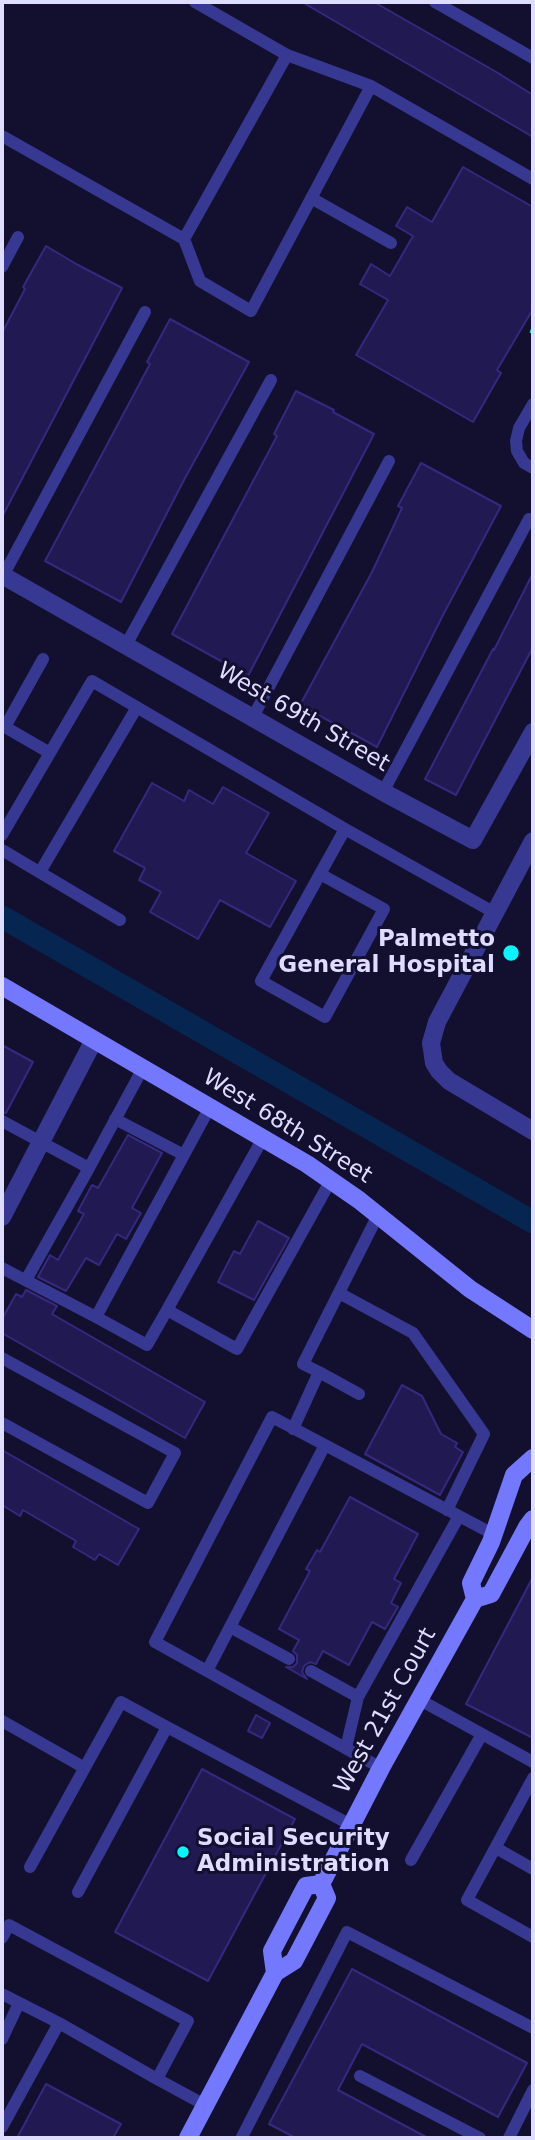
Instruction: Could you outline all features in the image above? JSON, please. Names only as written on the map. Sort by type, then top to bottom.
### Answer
[{"type":"street","name":"West 69th Street","points":[[3,576],[472,840],[533,732]]},
{"type":"street","points":[[533,841],[437,1022],[433,1031],[432,1054],[439,1071],[449,1081],[533,1131]]},
{"type":"street","name":"West 68th Street","points":[[2,986],[331,1180],[470,1289],[533,1330]]},
{"type":"street","points":[[2,1217],[94,1040]]},
{"type":"street","name":"West 21st Court","points":[[188,2138],[275,1973],[293,1961],[327,1898],[321,1884],[381,1768],[475,1599],[471,1583],[494,1534],[514,1475],[533,1458]]},
{"type":"street","name":"West 21st Court","points":[[475,1599],[491,1594],[533,1519]]},
{"type":"lane","points":[[195,2],[288,55],[371,86],[533,179]]},
{"type":"lane","points":[[435,2],[533,58]]},
{"type":"lane","points":[[184,239],[288,55]]},
{"type":"lane","points":[[2,136],[184,239],[200,281],[251,311],[371,86]]},
{"type":"lane","points":[[311,198],[391,243]]},
{"type":"lane","points":[[2,267],[18,237]]},
{"type":"lane","points":[[3,576],[145,312]]},
{"type":"lane","points":[[126,645],[271,380]]},
{"type":"lane","points":[[533,404],[519,428],[516,441],[517,451],[524,463],[533,468]]},
{"type":"lane","points":[[253,717],[389,461]]},
{"type":"lane","points":[[383,792],[529,519]]},
{"type":"lane","points":[[43,659],[4,730],[50,753]]},
{"type":"lane","points":[[2,835],[92,681],[495,913]]},
{"type":"lane","points":[[40,872],[137,707]]},
{"type":"lane","points":[[320,874],[384,909],[325,1017],[261,981],[320,874],[345,829]]},
{"type":"lane","points":[[2,850],[120,920]]},
{"type":"lane","points":[[26,1280],[143,1068]]},
{"type":"lane","points":[[96,1317],[210,1107]]},
{"type":"lane","points":[[115,1119],[184,1155]]},
{"type":"lane","points":[[2,1121],[89,1168]]},
{"type":"lane","points":[[2,1268],[147,1345],[263,1138]]},
{"type":"lane","points":[[167,1310],[237,1349],[331,1180]]},
{"type":"lane","points":[[359,1394],[303,1364],[378,1215]]},
{"type":"lane","points":[[339,1293],[413,1334],[484,1434],[453,1513],[358,1697],[346,1748]]},
{"type":"lane","points":[[2,1358],[175,1453],[148,1503],[2,1423]]},
{"type":"lane","points":[[293,1429],[319,1372]]},
{"type":"lane","points":[[381,1768],[155,1642],[272,1417],[494,1534]]},
{"type":"lane","points":[[207,1671],[325,1445]]},
{"type":"lane","points":[[230,1627],[289,1659]]},
{"type":"lane","points":[[311,1671],[358,1697]]},
{"type":"lane","points":[[420,1700],[533,1762]]},
{"type":"lane","points":[[30,1867],[121,1702],[351,1825]]},
{"type":"lane","points":[[2,1721],[83,1768]]},
{"type":"lane","points":[[78,1892],[167,1727]]},
{"type":"lane","points":[[411,1860],[482,1734]]},
{"type":"lane","points":[[533,1779],[467,1900],[533,1937]]},
{"type":"lane","points":[[496,1848],[533,1869]]},
{"type":"lane","points":[[2,1938],[9,1925],[188,2021],[157,2079]]},
{"type":"lane","points":[[244,2138],[242,2137],[347,1932],[533,2028]]},
{"type":"lane","points":[[2,1994],[205,2105]]},
{"type":"lane","points":[[2,2039],[19,2003]]},
{"type":"lane","points":[[2,2127],[59,2023]]},
{"type":"lane","points":[[360,2076],[480,2138]]},
{"type":"lane","points":[[509,2138],[532,2094]]},
{"type":"building","points":[[302,2],[374,2],[498,73],[533,95],[533,137]]},
{"type":"building","points":[[463,167],[533,207],[533,309],[497,370],[501,373],[473,422],[356,355],[388,300],[360,284],[371,264],[390,276],[413,236],[396,226],[407,207],[432,222]]},
{"type":"building","points":[[46,246],[122,288],[2,517],[2,333]]},
{"type":"building","points":[[170,319],[249,362],[121,602],[45,561],[150,364],[147,362]]},
{"type":"building","points":[[296,391],[374,434],[248,676],[172,634],[277,436],[274,434]]},
{"type":"building","points":[[421,463],[501,506],[377,747],[300,705],[372,572],[402,508],[398,506]]},
{"type":"building","points":[[533,573],[533,647],[456,795],[425,779]]},
{"type":"building","points":[[152,783],[184,801],[189,790],[213,804],[223,787],[269,813],[246,853],[296,881],[270,927],[220,900],[198,939],[150,912],[161,892],[139,880],[145,868],[114,851]]},
{"type":"building","points":[[2,1045],[33,1062],[6,1113],[2,1112]]},
{"type":"building","points":[[128,1135],[162,1153],[132,1208],[141,1213],[126,1239],[117,1234],[99,1265],[86,1258],[66,1291],[38,1277],[50,1255],[58,1260],[84,1214],[78,1211],[92,1185],[98,1188]]},
{"type":"building","points":[[258,1221],[289,1238],[254,1300],[218,1282],[234,1251],[240,1254]]},
{"type":"building","points":[[26,1290],[57,1306],[52,1314],[205,1402],[185,1438],[2,1333],[2,1319],[16,1294],[22,1297]]},
{"type":"building","points":[[402,1385],[422,1396],[441,1434],[457,1443],[455,1447],[463,1452],[440,1495],[365,1454]]},
{"type":"building","points":[[2,1450],[139,1529],[118,1565],[99,1554],[95,1560],[73,1547],[76,1541],[23,1510],[20,1516],[2,1505]]},
{"type":"building","points":[[350,1497],[418,1534],[394,1579],[401,1583],[391,1603],[398,1607],[385,1629],[372,1622],[349,1665],[323,1651],[316,1664],[310,1662],[304,1666],[302,1672],[307,1679],[286,1667],[293,1667],[297,1663],[297,1655],[293,1651],[299,1640],[279,1629],[310,1571],[306,1569],[317,1550],[320,1552]]},
{"type":"building","points":[[533,1577],[533,1738],[466,1704]]},
{"type":"building","points":[[256,1715],[270,1723],[262,1738],[248,1731]]},
{"type":"building","points":[[202,1769],[295,1819],[208,1981],[115,1932]]},
{"type":"building","points":[[352,1969],[527,2063],[498,2117],[362,2044],[338,2090],[428,2138],[296,2138],[269,2124]]},
{"type":"building","points":[[46,2084],[121,2124],[113,2138],[17,2138]]},
{"type":"waterway","points":[[2,917],[533,1222]]},
{"type":"place","name":"Palmetto General Hospital","points":[[511,953]]},
{"type":"place","name":"Social Security Administration","points":[[183,1852]]}]
